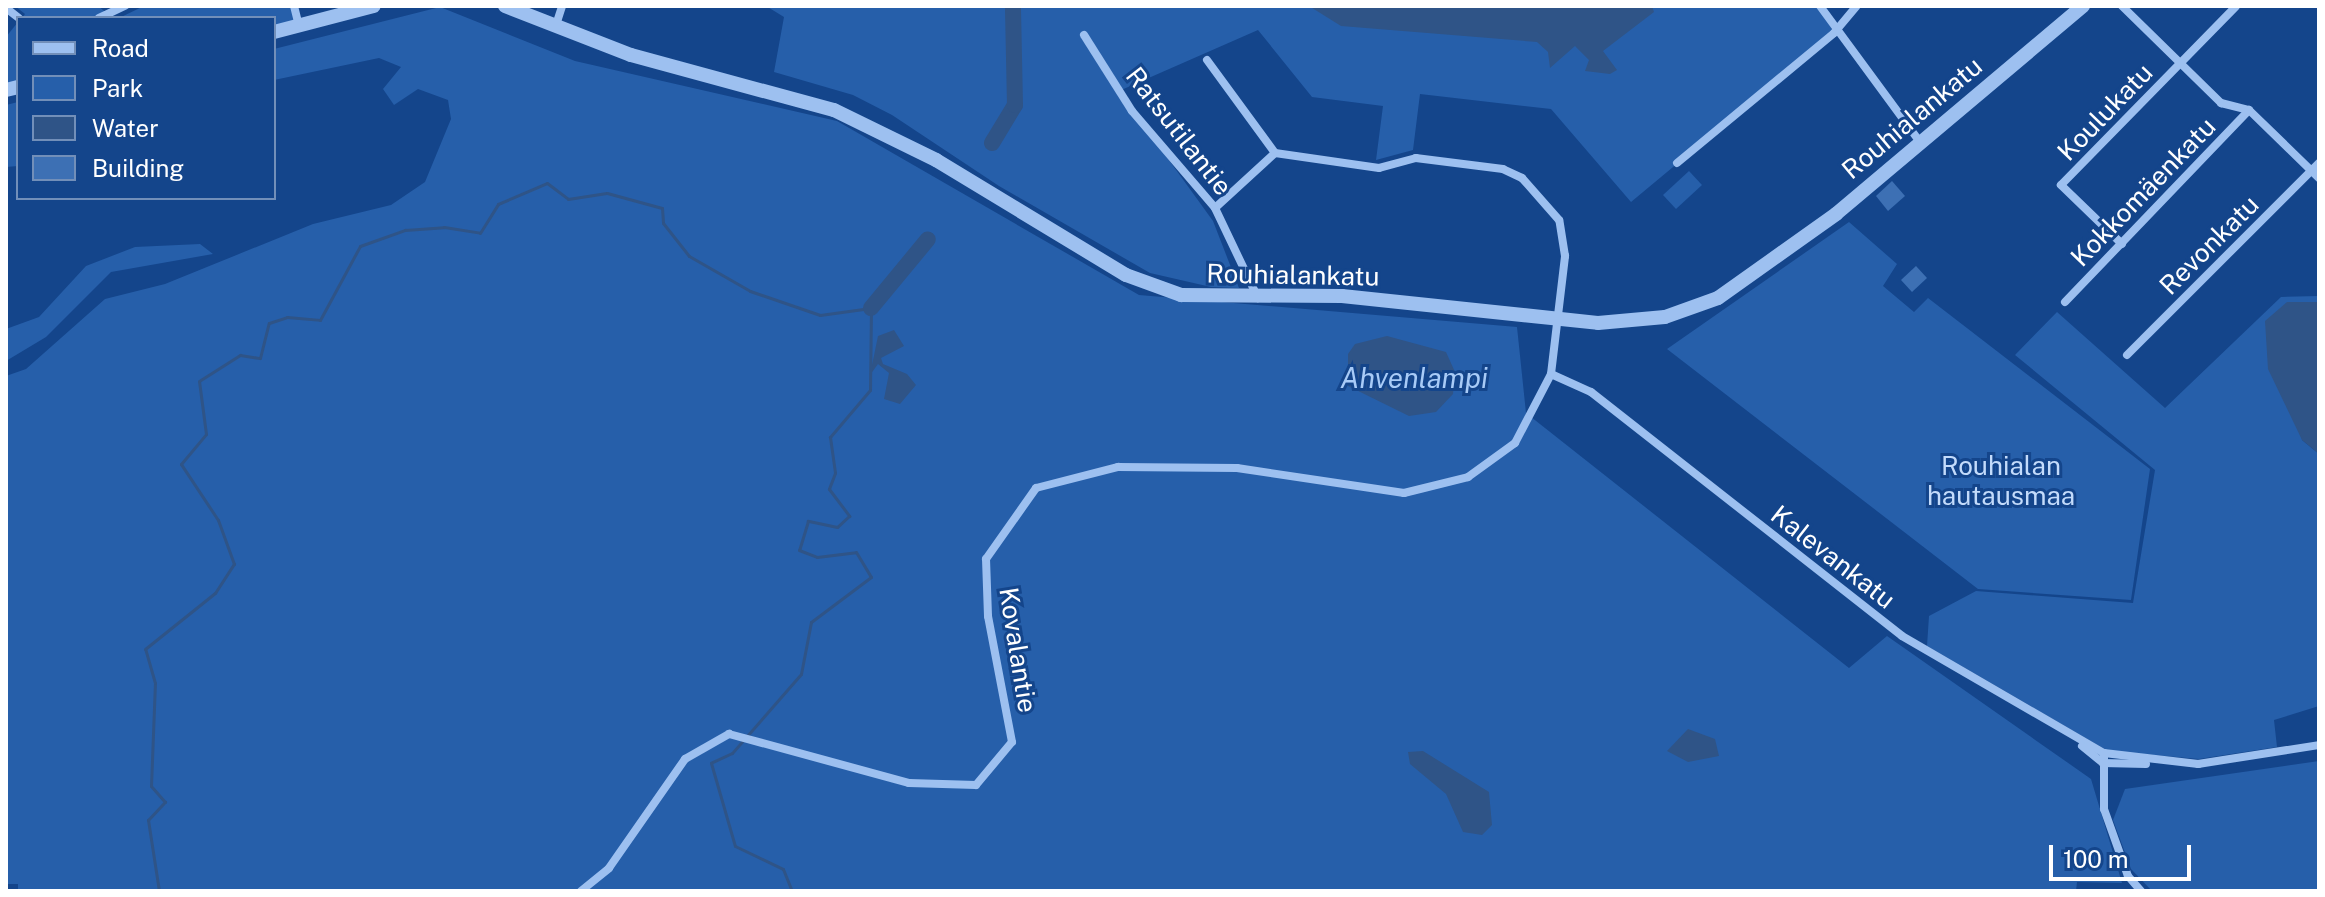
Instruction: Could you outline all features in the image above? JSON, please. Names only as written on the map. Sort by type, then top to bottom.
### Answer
[{"type":"street","points":[[103,16],[125,6]]},
{"type":"street","points":[[294,6],[299,27]]},
{"type":"street","points":[[276,32],[374,6]]},
{"type":"street","name":"Rouhialankatu","points":[[505,6],[555,28],[834,110],[936,160],[1143,283],[1181,295],[1258,298],[1342,296],[1558,320],[1665,317],[1718,298],[1836,214],[2083,6]]},
{"type":"street","points":[[555,28],[562,6]]},
{"type":"street","points":[[1820,6],[1834,33],[1920,142]]},
{"type":"street","points":[[1677,163],[1834,33],[1857,6]]},
{"type":"street","points":[[2122,6],[2221,103],[2249,110],[2319,178]]},
{"type":"street","name":"Koulukatu","points":[[2122,244],[2061,185],[2236,6]]},
{"type":"street","name":"Ratsutilantie","points":[[1084,35],[1132,111],[1215,208],[1258,298]]},
{"type":"street","points":[[1207,60],[1275,153],[1215,208]]},
{"type":"street","name":"Kokkomäenkatu","points":[[2065,302],[2249,110]]},
{"type":"street","name":"Kovalantie","points":[[581,891],[609,868],[685,759],[729,734],[909,783],[976,785],[1012,742],[1006,688],[988,616],[986,559],[1036,488],[1118,467],[1269,469],[1332,485],[1404,493],[1437,488],[1468,477],[1515,443],[1551,374],[1566,236],[1559,220],[1522,178],[1503,169],[1416,158],[1379,168],[1275,153]]},
{"type":"street","name":"Revonkatu","points":[[2127,355],[2319,163]]},
{"type":"street","name":"Kalevankatu","points":[[1551,374],[1591,392],[1902,636],[2104,758]]},
{"type":"street","points":[[2135,889],[2104,809],[2104,758],[2198,764],[2319,745]]},
{"type":"green space","points":[[15,6],[98,6],[110,16],[24,16],[25,14]]},
{"type":"green space","points":[[144,6],[294,6],[299,27],[276,32],[276,16],[123,16]]},
{"type":"green space","points":[[766,6],[1820,6],[1834,33],[1631,202],[1551,109],[1420,94],[1413,150],[1376,160],[1383,106],[1312,97],[1258,30],[1119,91],[1213,221],[1239,288],[1211,287],[1150,273],[999,186],[892,115],[853,95],[774,72],[784,17]]},
{"type":"green space","points":[[440,7],[575,61],[837,121],[1139,295],[1517,327],[1526,413],[1849,668],[1887,636],[2091,779],[2122,883],[2077,882],[2076,891],[18,891],[18,884],[6,884],[6,376],[26,369],[105,299],[165,284],[313,224],[391,205],[425,182],[451,119],[448,100],[418,89],[394,105],[383,89],[401,67],[379,58],[276,80],[276,48]]},
{"type":"green space","points":[[16,24],[16,88],[6,90],[6,37]]},
{"type":"green space","points":[[16,102],[16,166],[6,167],[6,105]]},
{"type":"green space","points":[[1689,171],[1702,185],[1676,209],[1663,195]]},
{"type":"green space","name":"Rouhialan hautausmaa","points":[[1849,222],[1897,264],[1883,286],[1914,312],[1928,298],[2150,469],[2131,600],[1978,589],[1667,349]]},
{"type":"green space","points":[[200,244],[213,254],[111,272],[46,337],[6,361],[6,329],[39,317],[86,266],[135,247]]},
{"type":"green space","points":[[2319,296],[2319,302],[2287,302],[2302,440],[2319,454],[2319,706],[2274,720],[2277,747],[2199,759],[2108,751],[1927,646],[1929,616],[1976,591],[2133,603],[2155,470],[2015,355],[2057,312],[2165,408],[2281,297]]},
{"type":"green space","points":[[2319,761],[2319,891],[2152,891],[2131,869],[2113,820],[2125,789]]},
{"type":"water","points":[[1309,6],[1652,6],[1654,12],[1603,51],[1617,70],[1610,74],[1585,71],[1589,60],[1575,46],[1550,68],[1548,52],[1537,42],[1341,26]]},
{"type":"water","points":[[2287,302],[2319,302],[2319,454],[2302,440],[2268,369],[2265,321]]},
{"type":"water","points":[[894,330],[904,346],[881,358],[883,364],[907,374],[916,385],[900,404],[884,399],[889,373],[878,364],[870,375],[878,336]]},
{"type":"water","name":"Ahvenlampi","points":[[1387,336],[1446,352],[1455,372],[1453,394],[1436,412],[1409,416],[1348,386],[1348,354],[1355,344]]},
{"type":"water","points":[[1688,729],[1715,739],[1719,756],[1688,762],[1667,751]]},
{"type":"water","points":[[1423,751],[1489,792],[1492,825],[1482,835],[1463,832],[1446,794],[1410,764],[1408,752]]},
{"type":"building","points":[[1892,181],[1905,196],[1888,211],[1876,196]]},
{"type":"building","points":[[1916,266],[1927,278],[1912,292],[1901,280]]},
{"type":"waterway","points":[[992,143],[1015,105],[1013,6]]},
{"type":"waterway","points":[[159,891],[148,820],[165,802],[151,786],[155,683],[145,649],[215,593],[234,564],[218,520],[181,464],[206,434],[199,381],[240,355],[260,358],[269,323],[287,317],[320,320],[360,246],[405,230],[444,227],[480,233],[498,204],[547,183],[568,199],[607,193],[662,208],[663,223],[689,256],[750,291],[820,315],[871,308],[870,390],[830,437],[835,473],[829,489],[849,516],[837,527],[808,521],[799,550],[817,557],[856,552],[871,577],[811,622],[801,674],[732,753],[711,763],[735,846],[783,869],[792,891]]},
{"type":"waterway","points":[[871,308],[928,239]]}]
